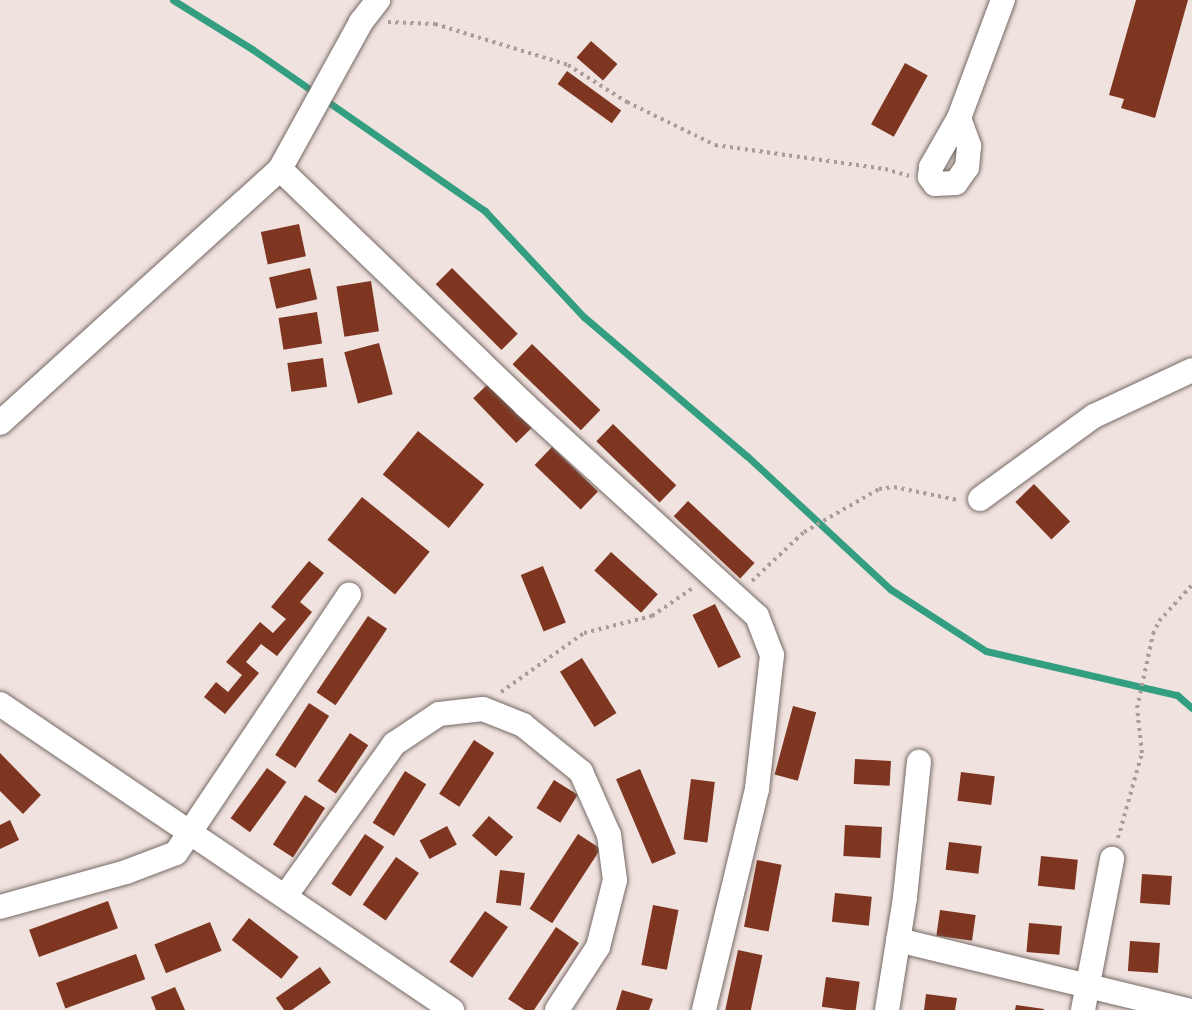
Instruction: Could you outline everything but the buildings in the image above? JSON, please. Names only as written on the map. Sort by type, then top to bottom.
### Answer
[{"type":"street","points":[[0,423],[280,169],[361,22],[378,0]]},
{"type":"street","points":[[935,184],[956,183],[967,167],[969,146],[959,118],[1003,0]]},
{"type":"street","points":[[280,169],[526,406],[757,616],[772,654],[757,789],[704,1010]]},
{"type":"street","points":[[980,499],[1094,416],[1192,370]]},
{"type":"street","points":[[0,907],[158,862],[176,853],[193,832],[349,595]]},
{"type":"street","points":[[0,704],[193,832],[452,1010]]},
{"type":"street","points":[[286,895],[394,744],[439,714],[483,709],[523,725],[581,772],[609,835],[615,880],[598,947],[557,1010]]},
{"type":"street","points":[[887,1010],[898,940],[919,762]]},
{"type":"street","points":[[1083,1010],[1112,859]]},
{"type":"street","points":[[898,940],[1087,983],[1187,1010]]},
{"type":"path","points":[[361,22],[435,24],[559,62],[627,102],[715,145],[885,169],[935,184]]},
{"type":"path","points":[[1112,859],[1142,753],[1137,708],[1153,634],[1159,621],[1192,585]]},
{"type":"waterway","points":[[173,0],[252,49],[485,211],[584,317],[747,456],[890,589],[986,651],[1177,695],[1192,708]]}]
